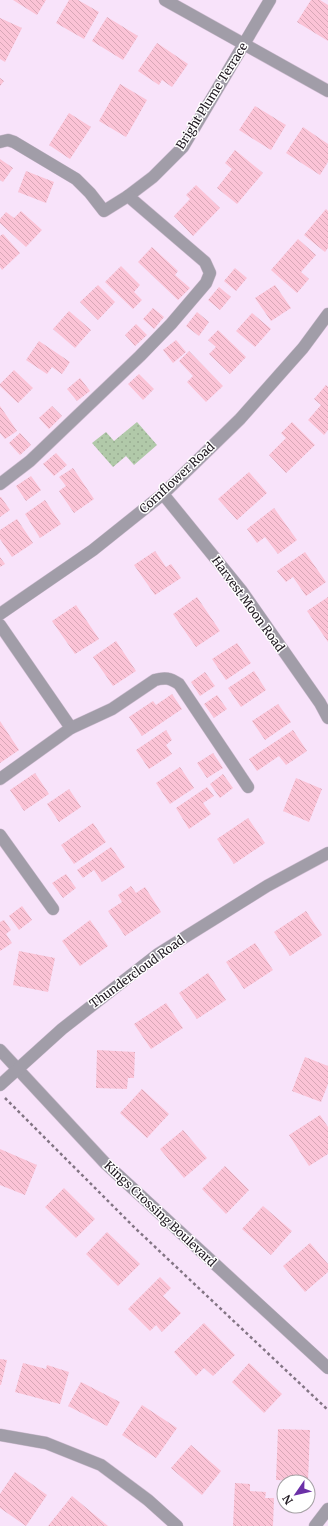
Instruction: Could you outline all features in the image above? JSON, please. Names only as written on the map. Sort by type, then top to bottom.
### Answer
[{"type":"street","points":[[165,0],[328,91]]},
{"type":"street","name":"Bright Plume Terrace","points":[[0,142],[8,140],[14,142],[76,179],[90,193],[104,211],[153,178],[183,147],[270,0]]},
{"type":"street","points":[[0,484],[30,461],[140,356],[171,324],[206,283],[210,273],[205,262],[128,196]]},
{"type":"street","name":"Cornflower Road","points":[[0,614],[93,550],[163,494],[240,419],[303,348],[328,314]]},
{"type":"street","name":"Harvest Moon Road","points":[[163,494],[240,590],[320,703],[328,718]]},
{"type":"street","points":[[0,624],[71,728]]},
{"type":"street","points":[[0,779],[71,728],[112,709],[155,680],[164,678],[172,679],[179,684],[248,787]]},
{"type":"street","points":[[0,835],[53,909]]},
{"type":"street","name":"Thundercloud Road","points":[[2,1090],[16,1069],[62,1029],[158,954],[267,886],[328,853]]},
{"type":"street","name":"Kings Crossing Boulevard","points":[[0,1050],[16,1069],[105,1163],[328,1368]]},
{"type":"street","points":[[0,1435],[46,1443],[101,1465],[148,1500],[177,1526]]},
{"type":"street","points":[[315,1526],[328,1509]]},
{"type":"path","points":[[2,1090],[129,1223],[328,1410]]},
{"type":"green space","points":[[137,422],[157,445],[134,465],[126,456],[113,467],[92,443],[106,432],[114,441]]},
{"type":"building","points":[[13,0],[46,0],[37,15]]},
{"type":"building","points":[[69,0],[78,0],[99,12],[84,39],[56,23]]},
{"type":"building","points":[[311,0],[320,0],[328,5],[328,41],[297,22]]},
{"type":"building","points":[[107,17],[138,36],[123,60],[92,41]]},
{"type":"building","points":[[0,18],[22,28],[5,62],[0,59]]},
{"type":"building","points":[[157,43],[188,64],[172,87],[162,80],[159,85],[138,71]]},
{"type":"building","points":[[0,78],[4,81],[0,86]]},
{"type":"building","points":[[120,84],[147,100],[126,137],[99,121]]},
{"type":"building","points":[[255,106],[286,125],[271,150],[239,130]]},
{"type":"building","points":[[69,113],[91,127],[70,159],[49,145]]},
{"type":"building","points":[[303,127],[328,144],[328,162],[320,175],[286,153]]},
{"type":"building","points":[[235,150],[263,173],[237,204],[217,188],[232,169],[225,163]]},
{"type":"building","points":[[0,159],[13,168],[3,182],[0,180]]},
{"type":"building","points":[[26,171],[54,182],[46,203],[18,192]]},
{"type":"building","points":[[196,185],[220,208],[193,236],[174,216],[190,199],[186,195]]},
{"type":"building","points":[[326,209],[328,211],[328,248],[325,252],[304,235]]},
{"type":"building","points":[[21,211],[42,230],[26,247],[0,223],[0,219],[6,212],[14,218]]},
{"type":"building","points":[[3,234],[20,253],[2,270],[0,267],[0,236]]},
{"type":"building","points":[[298,239],[316,255],[301,272],[309,279],[297,293],[271,270]]},
{"type":"building","points":[[152,247],[178,271],[175,275],[190,288],[178,300],[138,262]]},
{"type":"building","points":[[121,266],[140,285],[134,292],[142,300],[133,309],[105,282]]},
{"type":"building","points":[[235,268],[247,278],[236,291],[224,281]]},
{"type":"building","points":[[98,285],[115,302],[98,320],[80,302]]},
{"type":"building","points":[[275,285],[291,308],[271,321],[255,298]]},
{"type":"building","points":[[219,287],[231,297],[220,310],[208,300]]},
{"type":"building","points":[[153,308],[164,317],[154,329],[143,319]]},
{"type":"building","points":[[69,311],[91,330],[75,348],[53,329]]},
{"type":"building","points":[[197,312],[209,322],[199,336],[186,326]]},
{"type":"building","points":[[252,313],[271,329],[255,347],[236,331]]},
{"type":"building","points":[[136,324],[147,335],[135,346],[125,335]]},
{"type":"building","points":[[218,330],[246,357],[230,374],[209,354],[216,347],[208,340]]},
{"type":"building","points":[[176,340],[186,352],[173,363],[163,350]]},
{"type":"building","points":[[39,341],[70,362],[62,374],[52,367],[47,374],[26,360]]},
{"type":"building","points":[[189,351],[223,386],[206,402],[187,382],[193,376],[179,361]]},
{"type":"building","points":[[14,370],[33,388],[18,403],[0,386],[0,384]]},
{"type":"building","points":[[139,374],[154,389],[143,400],[128,384]]},
{"type":"building","points":[[80,378],[90,391],[77,401],[67,389]]},
{"type":"building","points":[[326,385],[328,387],[328,430],[324,435],[308,420],[321,405],[314,399]]},
{"type":"building","points":[[0,406],[17,431],[5,439],[0,433]]},
{"type":"building","points":[[52,406],[62,416],[49,429],[39,418]]},
{"type":"building","points":[[292,422],[315,445],[286,473],[269,455],[286,438],[281,433]]},
{"type":"building","points":[[20,433],[31,445],[20,455],[9,443]]},
{"type":"building","points":[[56,453],[67,465],[54,476],[43,464]]},
{"type":"building","points":[[73,468],[94,499],[74,513],[59,491],[66,486],[59,477]]},
{"type":"building","points":[[249,472],[267,493],[237,520],[218,499]]},
{"type":"building","points":[[31,476],[41,490],[26,501],[16,486]]},
{"type":"building","points":[[0,497],[10,510],[0,517]]},
{"type":"building","points":[[45,500],[61,524],[40,538],[25,514]]},
{"type":"building","points":[[274,508],[297,540],[278,554],[265,537],[257,543],[247,529]]},
{"type":"building","points":[[17,519],[33,543],[12,557],[0,539],[0,530]]},
{"type":"building","points":[[155,551],[166,567],[171,564],[181,578],[155,595],[134,565]]},
{"type":"building","points":[[305,552],[326,582],[306,596],[293,577],[286,582],[277,571]]},
{"type":"building","points":[[0,557],[5,564],[0,567]]},
{"type":"building","points":[[197,597],[220,631],[196,647],[173,614]]},
{"type":"building","points":[[328,597],[328,642],[307,611]]},
{"type":"building","points":[[76,605],[99,639],[75,654],[52,621]]},
{"type":"building","points":[[116,641],[136,671],[113,686],[93,657]]},
{"type":"building","points":[[237,643],[251,663],[226,680],[212,659]]},
{"type":"building","points":[[254,671],[266,690],[241,707],[228,688]]},
{"type":"building","points":[[205,672],[215,686],[200,696],[191,682]]},
{"type":"building","points":[[172,694],[182,709],[142,736],[129,717],[153,701],[156,705]]},
{"type":"building","points":[[217,695],[227,709],[214,718],[204,704]]},
{"type":"building","points":[[278,704],[291,722],[265,740],[252,721]]},
{"type":"building","points":[[0,721],[19,750],[0,763]]},
{"type":"building","points":[[166,730],[172,740],[166,745],[172,754],[149,769],[136,750]]},
{"type":"building","points":[[293,730],[307,751],[286,765],[279,756],[257,771],[249,759]]},
{"type":"building","points":[[213,753],[223,768],[207,778],[197,763]]},
{"type":"building","points":[[180,767],[194,788],[170,804],[156,783]]},
{"type":"building","points":[[35,773],[49,794],[24,811],[10,790]]},
{"type":"building","points":[[223,774],[233,788],[220,798],[210,784]]},
{"type":"building","points":[[296,778],[322,789],[309,822],[283,811]]},
{"type":"building","points":[[207,787],[214,796],[203,803],[211,814],[189,829],[176,808]]},
{"type":"building","points":[[69,789],[81,807],[59,822],[47,804]]},
{"type":"building","points":[[248,818],[265,843],[234,864],[217,839]]},
{"type":"building","points":[[93,823],[106,842],[74,864],[61,845]]},
{"type":"building","points":[[111,847],[125,867],[102,882],[94,870],[83,878],[77,870]]},
{"type":"building","points":[[66,874],[76,888],[63,898],[52,883]]},
{"type":"building","points":[[131,886],[136,893],[145,887],[161,912],[125,936],[108,911],[122,902],[118,895]]},
{"type":"building","points":[[22,906],[32,920],[19,930],[9,916]]},
{"type":"building","points":[[306,911],[322,935],[290,956],[274,932]]},
{"type":"building","points":[[4,920],[11,930],[6,934],[12,943],[0,951],[0,922]]},
{"type":"building","points":[[90,920],[108,946],[80,966],[62,941]]},
{"type":"building","points":[[255,943],[273,970],[244,989],[226,962]]},
{"type":"building","points":[[19,951],[55,958],[48,992],[13,985]]},
{"type":"building","points":[[208,973],[226,1000],[197,1019],[179,993]]},
{"type":"building","points":[[166,1003],[183,1028],[151,1049],[134,1024]]},
{"type":"building","points":[[97,1050],[135,1052],[134,1078],[128,1078],[127,1089],[96,1088]]},
{"type":"building","points":[[305,1057],[328,1066],[328,1084],[321,1102],[292,1091]]},
{"type":"building","points":[[142,1089],[169,1114],[147,1138],[120,1113]]},
{"type":"building","points":[[320,1115],[328,1127],[328,1154],[309,1166],[289,1135]]},
{"type":"building","points":[[183,1130],[207,1158],[184,1178],[160,1149]]},
{"type":"building","points":[[0,1149],[37,1165],[25,1195],[0,1185]]},
{"type":"building","points":[[225,1166],[249,1190],[226,1214],[202,1189]]},
{"type":"building","points":[[64,1188],[95,1219],[76,1238],[45,1207]]},
{"type":"building","points":[[263,1206],[292,1231],[271,1255],[242,1229]]},
{"type":"building","points":[[107,1232],[140,1264],[118,1286],[86,1254]]},
{"type":"building","points":[[310,1243],[328,1264],[328,1272],[305,1292],[283,1266]]},
{"type":"building","points":[[160,1277],[171,1288],[163,1296],[181,1313],[162,1332],[156,1325],[150,1331],[128,1309]]},
{"type":"building","points":[[204,1323],[235,1355],[213,1376],[204,1368],[196,1376],[174,1352]]},
{"type":"building","points":[[0,1359],[7,1360],[1,1385],[0,1385]]},
{"type":"building","points":[[23,1363],[46,1369],[47,1365],[69,1372],[60,1404],[15,1392]]},
{"type":"building","points":[[249,1363],[282,1394],[264,1413],[232,1382]]},
{"type":"building","points":[[81,1382],[120,1402],[107,1426],[68,1406]]},
{"type":"building","points":[[142,1405],[177,1428],[156,1458],[122,1435]]},
{"type":"building","points":[[278,1429],[310,1430],[308,1474],[276,1474]]},
{"type":"building","points":[[191,1445],[221,1471],[202,1495],[171,1468]]},
{"type":"building","points":[[15,1472],[47,1495],[26,1526],[0,1508],[0,1494]]},
{"type":"building","points":[[235,1483],[250,1484],[250,1491],[266,1492],[265,1498],[274,1498],[273,1526],[233,1526]]},
{"type":"building","points":[[72,1496],[108,1526],[48,1526]]}]
